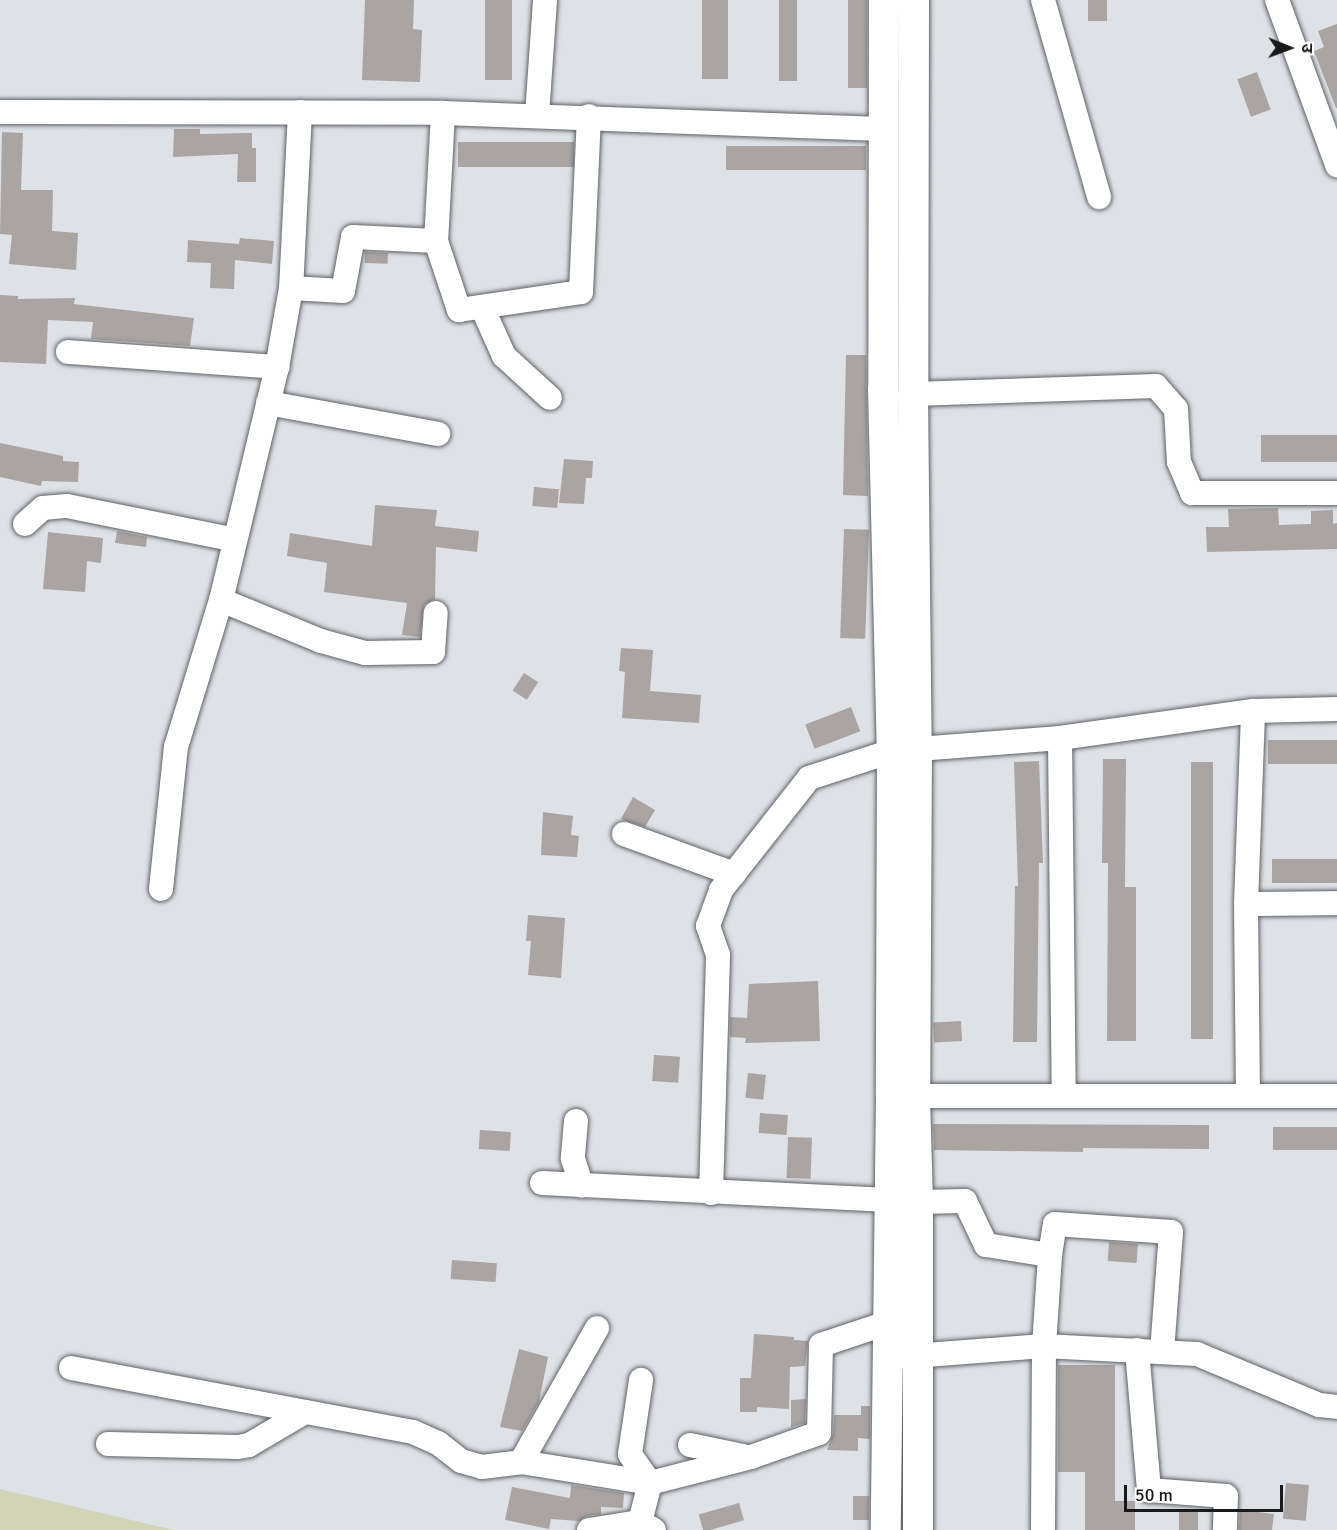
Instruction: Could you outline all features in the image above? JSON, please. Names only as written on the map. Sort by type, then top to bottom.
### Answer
[{"type":"street","points":[[537,115],[545,0]]},
{"type":"street","points":[[884,0],[883,389],[904,750],[915,1096],[904,1201],[887,1323],[886,1530]]},
{"type":"street","points":[[914,0],[913,394],[904,750],[904,1201],[917,1355],[918,1530]]},
{"type":"street","points":[[1043,0],[1099,197]]},
{"type":"street","points":[[1277,0],[1337,165]]},
{"type":"street","points":[[0,112],[443,112],[882,129]]},
{"type":"street","points":[[161,889],[176,747],[221,600],[268,403],[291,288],[300,112]]},
{"type":"street","points":[[443,112],[436,241],[459,310],[581,292],[589,116]]},
{"type":"street","points":[[291,288],[343,291],[352,237],[436,241]]},
{"type":"street","points":[[482,307],[504,356],[550,398]]},
{"type":"street","points":[[68,352],[276,367]]},
{"type":"street","points":[[913,394],[1156,387],[1176,409],[1179,462],[1192,493],[1337,493]]},
{"type":"street","points":[[268,403],[438,434]]},
{"type":"street","points":[[25,524],[43,508],[67,506],[235,540]]},
{"type":"street","points":[[221,600],[321,641],[365,653],[433,652],[436,613]]},
{"type":"street","points":[[711,1193],[718,955],[708,926],[721,890],[809,778],[904,750],[1059,738],[1253,711],[1337,709]]},
{"type":"street","points":[[1248,1096],[1246,904],[1253,711]]},
{"type":"street","points":[[1059,738],[1064,1095]]},
{"type":"street","points":[[624,834],[734,874]]},
{"type":"street","points":[[1246,904],[1337,903]]},
{"type":"street","points":[[915,1096],[1337,1096]]},
{"type":"street","points":[[576,1120],[573,1159],[582,1186]]},
{"type":"street","points":[[543,1183],[711,1193],[904,1201],[965,1201],[986,1245],[1050,1255]]},
{"type":"street","points":[[1042,1530],[1044,1346],[1050,1255],[1055,1224],[1171,1232],[1162,1352]]},
{"type":"street","points":[[71,1368],[413,1432],[438,1443],[461,1461],[483,1467],[521,1462],[650,1483],[751,1457],[819,1433],[821,1345],[887,1323]]},
{"type":"street","points":[[521,1462],[597,1328]]},
{"type":"street","points":[[887,1358],[1044,1346],[1197,1354],[1319,1405],[1337,1407]]},
{"type":"street","points":[[1137,1350],[1149,1490],[1226,1496],[1225,1530]]},
{"type":"street","points":[[589,1530],[647,1526],[650,1483],[630,1454],[641,1380]]},
{"type":"street","points":[[108,1444],[238,1447],[249,1444],[305,1412]]},
{"type":"street","points":[[690,1445],[751,1457]]},
{"type":"green space","points":[[0,1489],[174,1530],[0,1530]]},
{"type":"building","points":[[365,0],[414,0],[413,29],[422,30],[420,82],[362,80]]},
{"type":"building","points":[[485,0],[512,0],[512,80],[485,80]]},
{"type":"building","points":[[702,0],[728,0],[728,79],[702,79]]},
{"type":"building","points":[[779,0],[797,0],[797,81],[779,81]]},
{"type":"building","points":[[848,0],[867,0],[867,88],[848,88]]},
{"type":"building","points":[[1088,0],[1107,0],[1107,21],[1088,21]]},
{"type":"building","points":[[1337,24],[1336,108],[1314,51],[1324,47],[1318,31]]},
{"type":"building","points":[[1257,72],[1271,110],[1251,117],[1237,79]]},
{"type":"building","points":[[174,129],[200,129],[200,134],[252,133],[252,148],[256,148],[256,182],[237,182],[238,154],[173,157]]},
{"type":"building","points":[[2,132],[23,133],[21,190],[53,190],[52,231],[78,233],[76,270],[9,264],[12,235],[0,234]]},
{"type":"building","points":[[458,142],[574,142],[574,167],[458,167]]},
{"type":"building","points":[[726,146],[866,146],[866,170],[726,170]]},
{"type":"building","points":[[240,238],[274,241],[272,264],[235,260],[234,289],[210,288],[211,263],[187,262],[188,240],[239,244]]},
{"type":"building","points":[[365,252],[388,253],[388,264],[365,263]]},
{"type":"building","points":[[0,295],[18,296],[18,299],[75,298],[74,304],[194,318],[190,346],[91,339],[93,322],[48,320],[46,364],[0,362]]},
{"type":"building","points":[[846,355],[866,355],[868,496],[843,495]]},
{"type":"building","points":[[1261,435],[1337,435],[1337,462],[1261,462]]},
{"type":"building","points":[[0,443],[63,456],[63,461],[79,462],[78,482],[42,481],[41,486],[0,477]]},
{"type":"building","points":[[564,459],[593,461],[592,478],[586,478],[584,504],[559,503]]},
{"type":"building","points":[[534,487],[559,489],[557,508],[532,506]]},
{"type":"building","points":[[375,505],[437,510],[435,526],[479,531],[477,552],[436,547],[435,599],[424,605],[420,637],[402,635],[407,603],[324,592],[327,563],[287,556],[290,533],[372,546]]},
{"type":"building","points":[[1278,508],[1279,525],[1311,524],[1311,511],[1333,510],[1333,524],[1337,523],[1337,549],[1207,552],[1206,527],[1229,527],[1228,509]]},
{"type":"building","points":[[844,529],[869,530],[865,639],[840,638]]},
{"type":"building","points":[[117,531],[147,537],[146,547],[115,543]]},
{"type":"building","points":[[48,532],[103,538],[101,563],[87,561],[85,592],[43,589]]},
{"type":"building","points":[[621,648],[653,650],[650,691],[701,695],[699,723],[622,718],[625,672],[619,671]]},
{"type":"building","points":[[524,673],[538,682],[527,700],[513,691]]},
{"type":"building","points":[[851,707],[860,731],[815,749],[805,725]]},
{"type":"building","points":[[1268,740],[1337,740],[1337,764],[1268,764]]},
{"type":"building","points":[[1103,759],[1126,759],[1125,887],[1136,887],[1136,1041],[1107,1041],[1108,863],[1102,863]]},
{"type":"building","points":[[1039,761],[1043,863],[1039,863],[1037,1042],[1013,1042],[1015,886],[1018,886],[1014,762]]},
{"type":"building","points":[[1191,762],[1213,762],[1213,1039],[1191,1039]]},
{"type":"building","points":[[633,797],[655,810],[645,827],[621,819]]},
{"type":"building","points":[[543,812],[573,816],[571,835],[579,836],[577,857],[541,855]]},
{"type":"building","points":[[1272,859],[1337,859],[1337,883],[1272,883]]},
{"type":"building","points":[[528,915],[565,918],[561,978],[528,975],[531,941],[526,941]]},
{"type":"building","points":[[818,981],[820,1041],[745,1043],[746,1038],[730,1037],[730,1017],[747,1018],[749,984]]},
{"type":"building","points":[[961,1021],[962,1041],[934,1042],[933,1022]]},
{"type":"building","points":[[654,1055],[680,1057],[678,1083],[652,1081]]},
{"type":"building","points":[[748,1073],[766,1075],[763,1100],[745,1098]]},
{"type":"building","points":[[760,1113],[788,1115],[787,1135],[759,1133]]},
{"type":"building","points":[[933,1124],[1209,1125],[1209,1149],[1083,1148],[1083,1152],[934,1150]]},
{"type":"building","points":[[1273,1127],[1337,1127],[1337,1150],[1273,1150]]},
{"type":"building","points":[[480,1130],[511,1132],[510,1151],[479,1149]]},
{"type":"building","points":[[788,1137],[812,1138],[811,1179],[787,1178]]},
{"type":"building","points":[[1109,1242],[1138,1244],[1137,1263],[1108,1261]]},
{"type":"building","points":[[452,1260],[497,1263],[496,1282],[451,1279]]},
{"type":"building","points":[[754,1334],[794,1337],[794,1340],[808,1341],[805,1366],[790,1367],[789,1409],[757,1407],[757,1412],[740,1412],[740,1378],[751,1378]]},
{"type":"building","points":[[519,1349],[548,1357],[539,1402],[522,1431],[500,1427]]},
{"type":"building","points":[[1058,1365],[1115,1365],[1115,1501],[1135,1501],[1135,1530],[1085,1530],[1085,1472],[1058,1472]]},
{"type":"building","points":[[806,1399],[805,1423],[791,1427],[791,1400]]},
{"type":"building","points":[[861,1406],[870,1406],[870,1439],[858,1438],[858,1451],[827,1450],[833,1434],[834,1415],[861,1415]]},
{"type":"building","points":[[1286,1483],[1309,1485],[1306,1521],[1283,1519]]},
{"type":"building","points":[[571,1485],[624,1493],[623,1508],[601,1507],[601,1514],[587,1516],[579,1521],[551,1519],[549,1529],[505,1520],[512,1487],[570,1498]]},
{"type":"building","points":[[853,1496],[869,1496],[869,1520],[853,1520]]},
{"type":"building","points":[[739,1503],[744,1520],[703,1530],[699,1515]]},
{"type":"building","points":[[1179,1510],[1198,1510],[1198,1530],[1179,1530]]},
{"type":"building","points":[[1240,1510],[1274,1514],[1272,1530],[1239,1530]]}]
